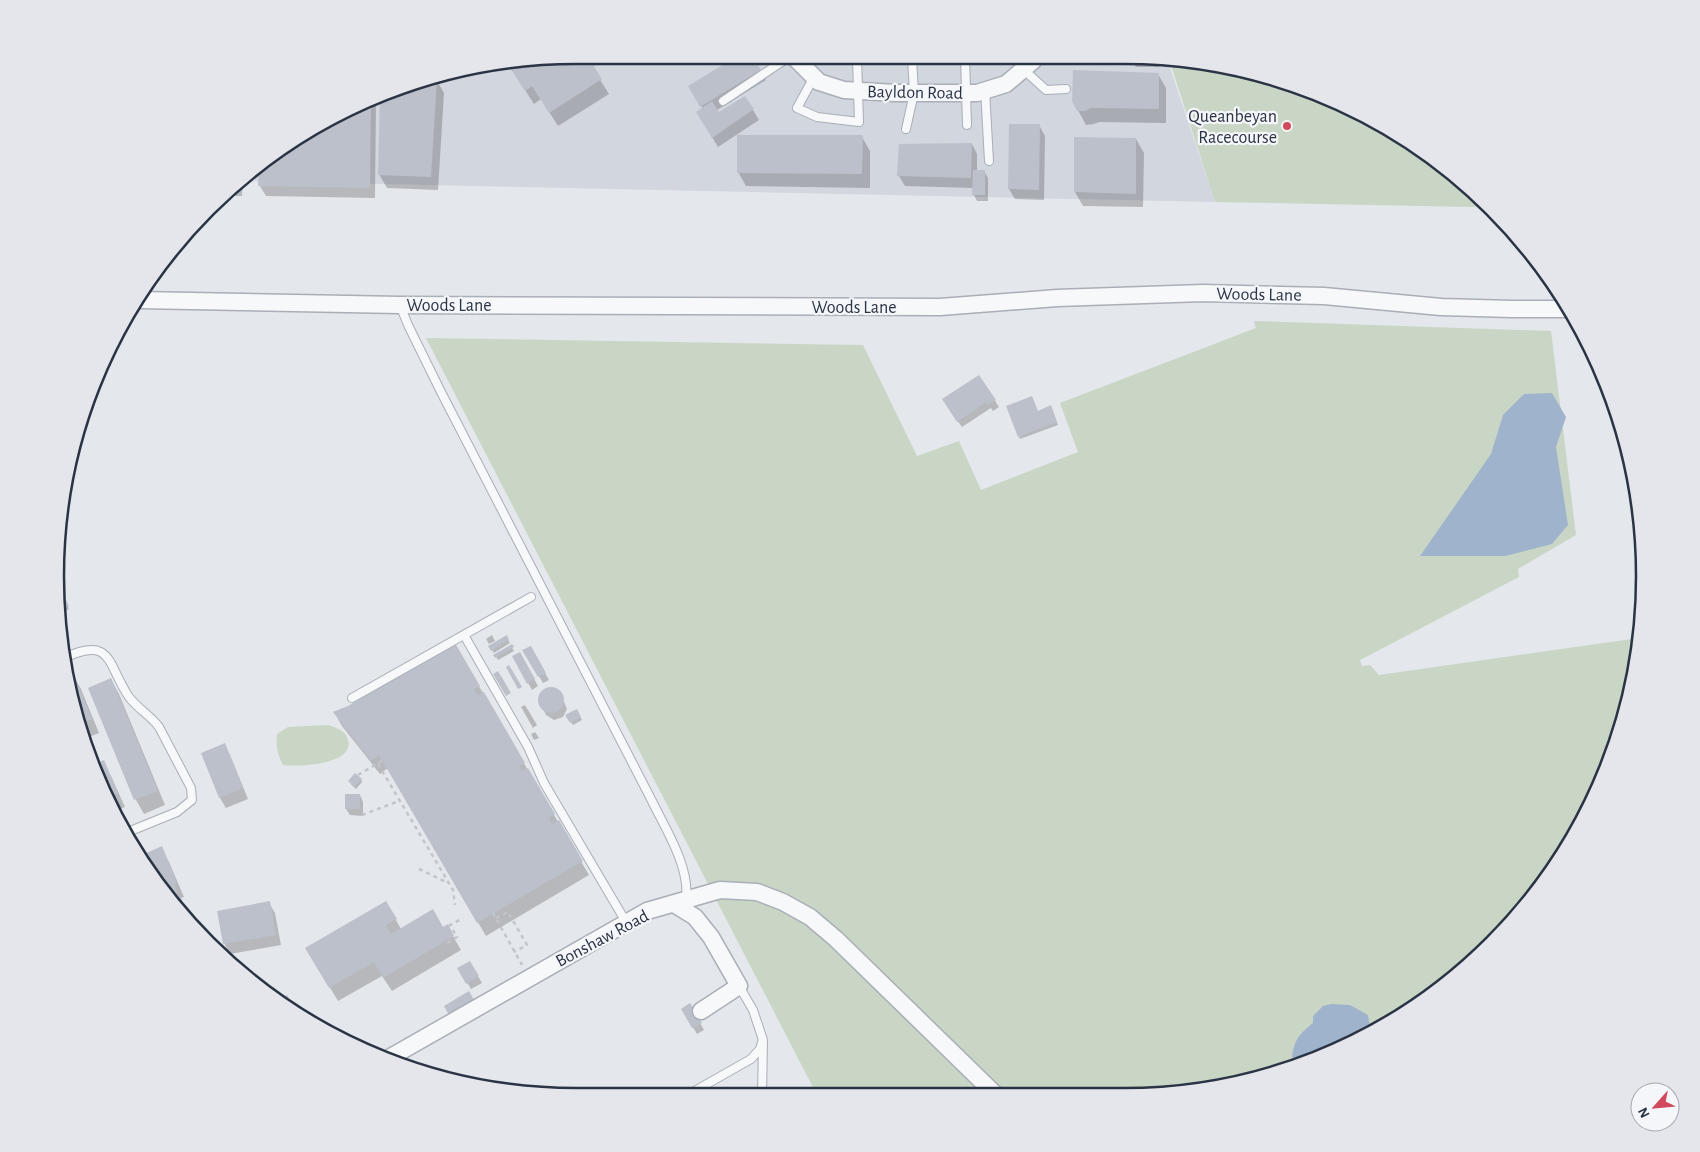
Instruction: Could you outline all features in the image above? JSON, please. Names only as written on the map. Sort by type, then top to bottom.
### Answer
[{"type":"street","name":"Bayldon Road","points":[[801,64],[818,82],[844,90],[977,93],[1006,84],[1030,64]]},
{"type":"street","name":"Woods Lane","points":[[144,300],[400,305],[940,307],[1057,298],[1203,293],[1324,296],[1441,307],[1561,308]]},
{"type":"street","name":"Bonshaw Road","points":[[395,1055],[647,911],[720,890],[757,892],[783,902],[810,917],[836,939],[989,1088]]},
{"type":"street","points":[[680,902],[695,917],[711,938],[739,986],[701,1011]]},
{"type":"lane","points":[[723,101],[780,64]]},
{"type":"lane","points":[[814,77],[797,108],[817,117],[859,122],[857,64]]},
{"type":"lane","points":[[906,129],[914,93],[912,64]]},
{"type":"lane","points":[[965,64],[968,125]]},
{"type":"lane","points":[[1024,69],[1046,90],[1066,89]]},
{"type":"lane","points":[[985,90],[989,161]]},
{"type":"lane","points":[[400,305],[441,392],[652,801],[681,864],[688,886],[680,902]]},
{"type":"lane","points":[[352,698],[531,597]]},
{"type":"lane","points":[[464,635],[528,747],[544,784],[626,922]]},
{"type":"lane","points":[[70,656],[86,650],[94,650],[104,654],[112,664],[127,694],[135,705],[154,720],[159,727],[191,788],[192,800],[185,807],[131,831]]},
{"type":"lane","points":[[739,986],[754,1010],[763,1040],[762,1088]]},
{"type":"lane","points":[[700,1088],[751,1059],[760,1048],[763,1040]]},
{"type":"path","points":[[358,775],[382,761]]},
{"type":"path","points":[[378,764],[453,890],[455,905]]},
{"type":"path","points":[[362,815],[399,801]]},
{"type":"path","points":[[419,869],[449,883]]},
{"type":"path","points":[[496,918],[508,912],[527,945],[514,952]]},
{"type":"path","points":[[493,913],[530,977]]},
{"type":"path","points":[[447,943],[457,937],[450,925],[463,918]]},
{"type":"shaded area","points":[[576,64],[1124,64],[1169,66],[1215,202],[250,181],[291,150],[320,132],[380,103],[443,81],[509,68]]},
{"type":"green space","name":"Queanbeyan Racecourse","points":[[1171,66],[1191,68],[1257,81],[1289,91],[1351,117],[1409,150],[1462,191],[1478,206],[1471,207],[1215,202]]},
{"type":"green space","points":[[1254,321],[1551,331],[1576,535],[1518,569],[1519,577],[1360,660],[1362,666],[1370,665],[1379,675],[1632,639],[1619,709],[1609,741],[1597,772],[1568,832],[1550,861],[1509,914],[1462,961],[1409,1002],[1380,1020],[1320,1049],[1289,1061],[1257,1071],[1224,1078],[1158,1087],[813,1088],[426,338],[863,345],[917,456],[959,441],[981,490],[1078,452],[1060,403],[1256,328]]},
{"type":"green space","points":[[328,725],[340,730],[347,737],[348,748],[343,755],[324,763],[312,765],[283,765],[277,750],[277,734],[288,727]]},
{"type":"water","points":[[1552,393],[1566,417],[1556,447],[1568,525],[1552,544],[1505,556],[1420,556],[1491,454],[1503,415],[1524,394]]},
{"type":"water","points":[[1331,1004],[1350,1005],[1368,1015],[1370,1025],[1320,1049],[1295,1059],[1292,1057],[1296,1041],[1313,1023],[1313,1016],[1323,1006]]},
{"type":"building","points":[[592,64],[602,79],[549,113],[532,86],[525,91],[510,68]]},
{"type":"building","points":[[724,64],[758,64],[761,70],[700,107],[688,86]]},
{"type":"building","points":[[1073,70],[1159,73],[1159,109],[1091,108],[1085,111],[1077,111],[1072,101]]},
{"type":"building","points":[[437,83],[431,177],[378,175],[380,103]]},
{"type":"building","points":[[745,96],[754,109],[712,138],[696,112],[712,101],[719,112]]},
{"type":"building","points":[[371,107],[370,188],[258,186],[259,174],[291,150],[320,132]]},
{"type":"building","points":[[1009,124],[1040,124],[1039,190],[1008,189]]},
{"type":"building","points":[[737,135],[863,135],[862,174],[737,173]]},
{"type":"building","points":[[1074,137],[1136,138],[1136,194],[1074,192]]},
{"type":"building","points":[[972,143],[971,178],[897,176],[899,144]]},
{"type":"building","points":[[973,170],[985,170],[985,195],[972,195]]},
{"type":"building","points":[[979,375],[996,400],[988,405],[986,402],[957,422],[942,399]]},
{"type":"building","points":[[1032,396],[1038,411],[1051,405],[1057,422],[1018,437],[1006,406]]},
{"type":"building","points":[[65,596],[69,606],[65,608]]},
{"type":"building","points":[[507,635],[509,640],[491,651],[488,646]]},
{"type":"building","points":[[455,643],[480,686],[474,690],[478,695],[484,692],[525,763],[519,766],[522,771],[528,768],[555,814],[549,818],[552,824],[559,820],[583,861],[477,923],[379,755],[371,761],[333,712],[348,706]]},
{"type":"building","points":[[512,644],[514,647],[495,658],[493,655]]},
{"type":"building","points":[[531,646],[546,673],[538,677],[522,650]]},
{"type":"building","points":[[520,652],[535,679],[527,684],[512,656]]},
{"type":"building","points":[[509,665],[522,687],[518,689],[506,667]]},
{"type":"building","points":[[498,671],[511,693],[506,696],[493,674]]},
{"type":"building","points":[[74,677],[92,719],[85,722]]},
{"type":"building","points":[[111,678],[158,791],[134,800],[88,688]]},
{"type":"building","points":[[551,687],[560,691],[564,700],[560,709],[551,713],[542,709],[538,700],[542,691]]},
{"type":"building","points":[[577,709],[581,717],[570,723],[565,715]]},
{"type":"building","points":[[225,743],[243,788],[219,798],[201,753]]},
{"type":"building","points":[[104,760],[118,793],[113,795],[99,762]]},
{"type":"building","points":[[355,773],[362,779],[354,787],[348,781]]},
{"type":"building","points":[[345,794],[360,794],[360,809],[345,809]]},
{"type":"building","points":[[162,846],[177,883],[174,884],[178,894],[176,895],[170,888],[145,854]]},
{"type":"building","points":[[270,901],[276,935],[223,944],[217,911]]},
{"type":"building","points":[[386,901],[397,919],[386,925],[391,934],[433,909],[443,927],[448,924],[454,936],[383,978],[374,962],[329,988],[305,948]]},
{"type":"building","points":[[470,961],[479,976],[466,984],[457,968]]},
{"type":"building","points":[[469,991],[474,1000],[449,1015],[444,1006]]},
{"type":"building","points":[[690,1003],[702,1023],[692,1028],[681,1009]]},
{"type":"place","name":"Queanbeyan Racecourse","points":[[1287,126]]}]
